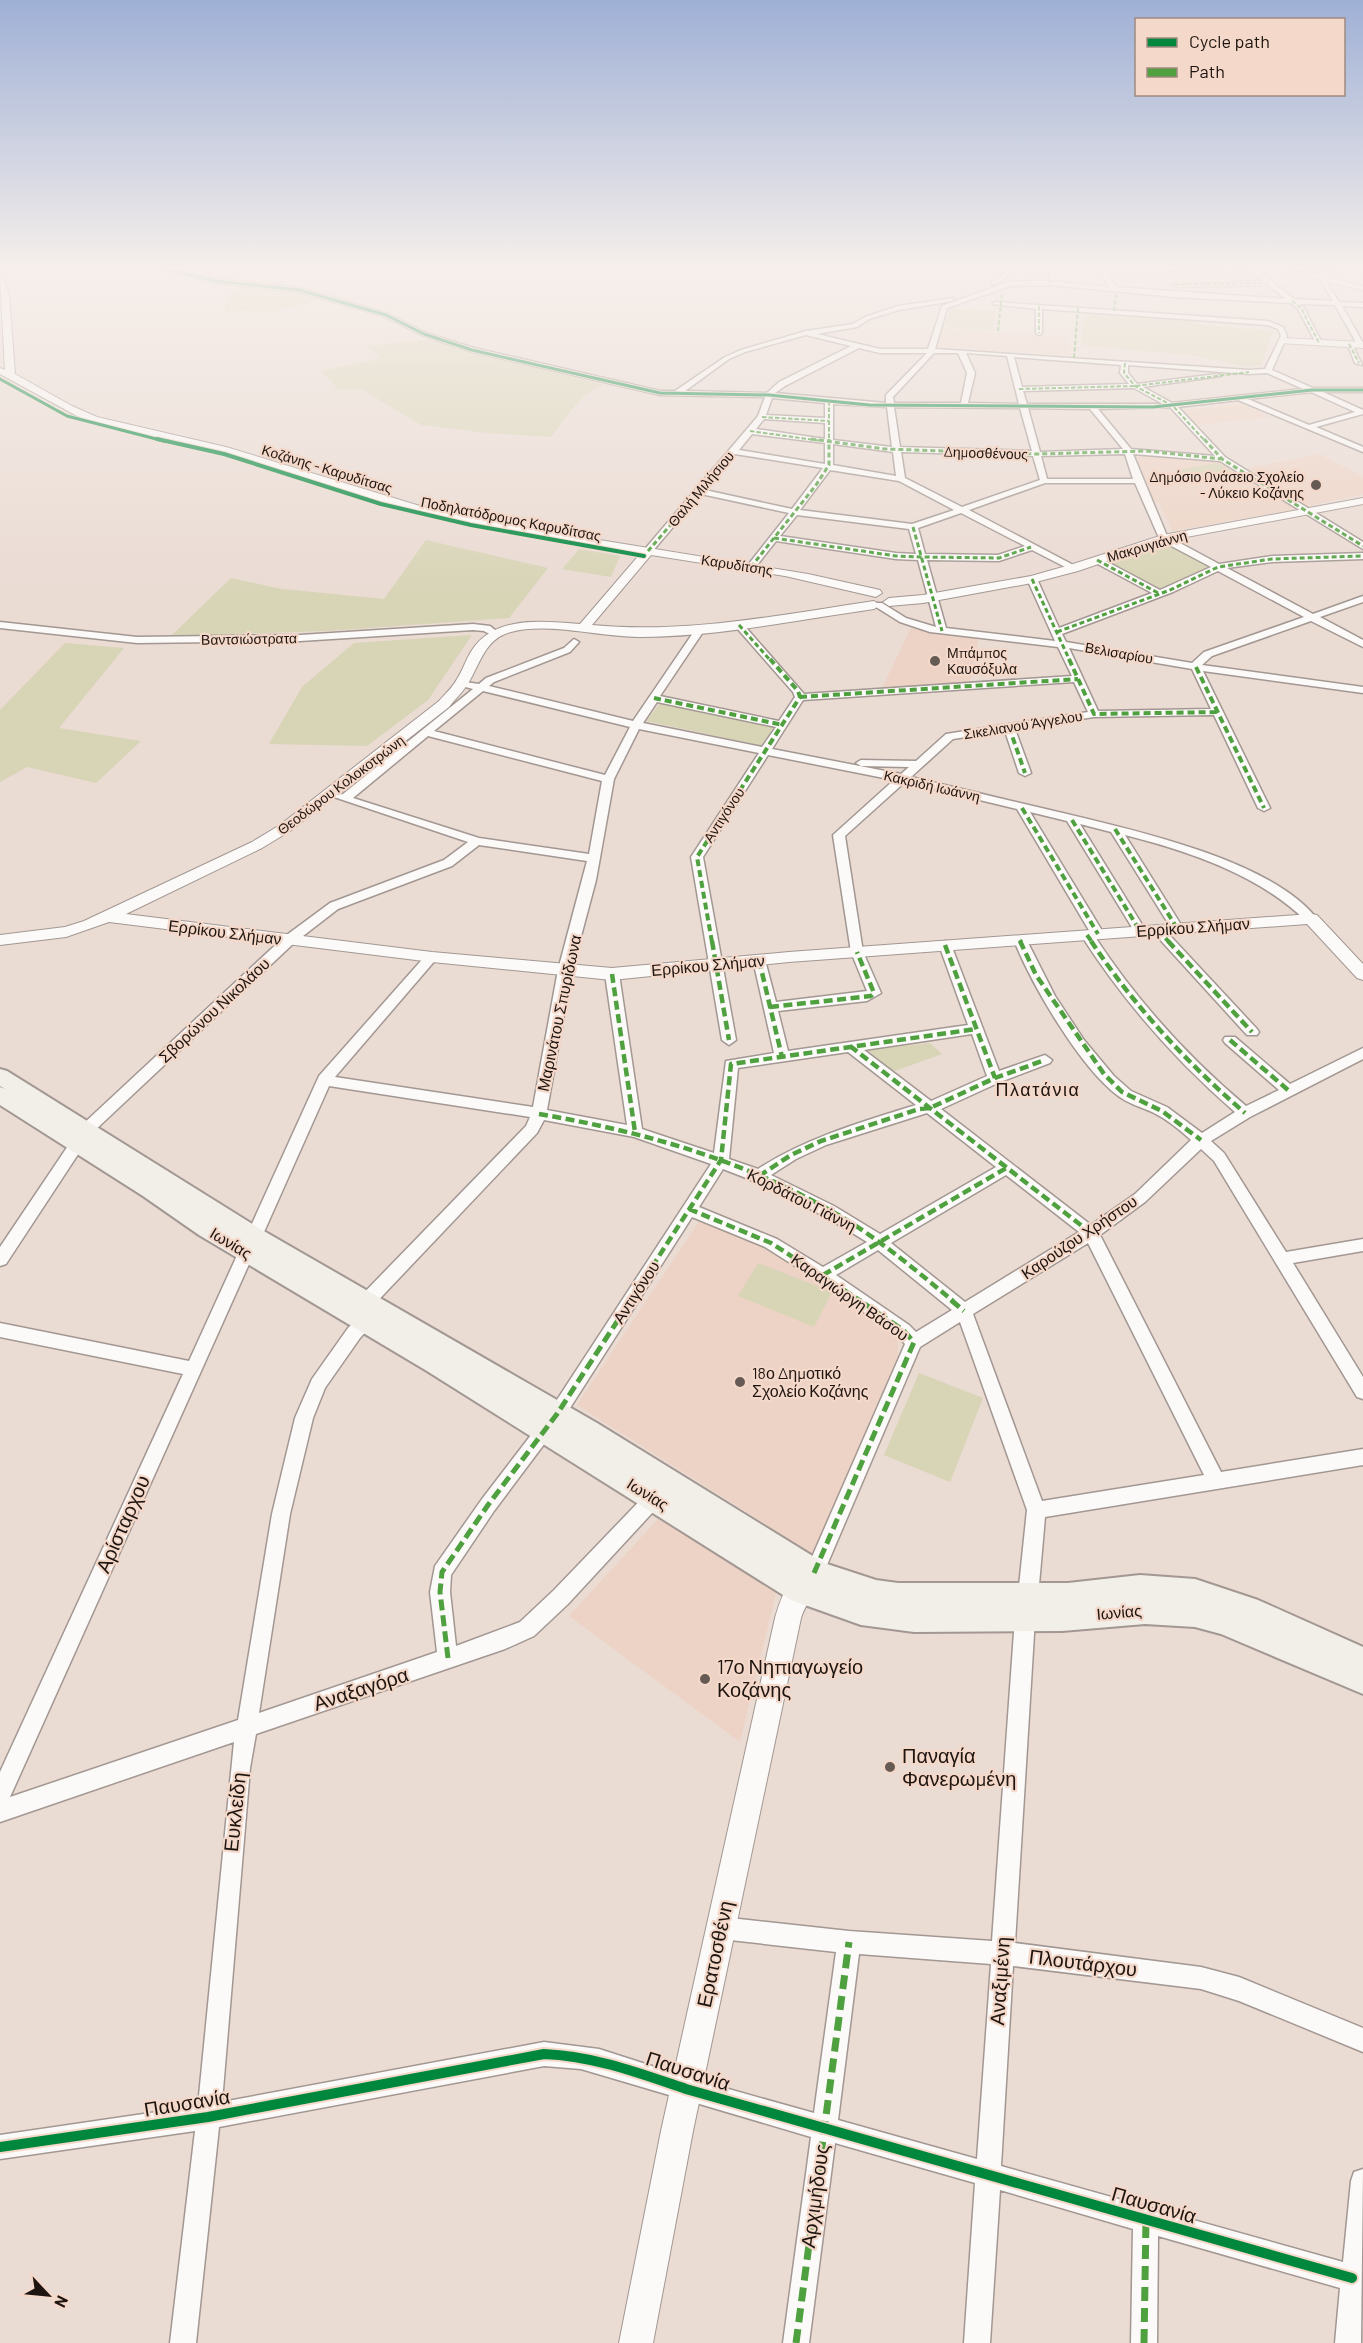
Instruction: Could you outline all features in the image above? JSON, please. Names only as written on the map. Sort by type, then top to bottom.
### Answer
[{"type":"main road","name":"Ιωνίας","points":[[0,1076],[82,1136],[250,1245],[551,1422],[661,1490],[759,1566],[808,1582],[853,1608],[889,1616],[1027,1607],[1196,1613],[1222,1620],[1363,1679]]},
{"type":"main road","name":"Ιωνίας","points":[[0,1095],[82,1136]]},
{"type":"main road","name":"Ιωνίας","points":[[1027,1607],[1068,1596],[1140,1589],[1195,1593],[1248,1610],[1363,1662]]},
{"type":"street","name":"Κοζάνης - Καρυδίτσας","points":[[13,376],[37,387],[69,410],[93,419],[219,448],[427,511],[648,551]]},
{"type":"street","points":[[583,376],[632,388],[676,394],[769,395],[890,405],[1173,406],[1312,390],[1363,390]]},
{"type":"street","points":[[676,394],[702,376]]},
{"type":"street","points":[[769,395],[782,384],[797,376]]},
{"type":"street","points":[[901,478],[890,397],[909,376]]},
{"type":"street","points":[[964,405],[970,376]]},
{"type":"street","points":[[1016,376],[1044,482]]},
{"type":"street","points":[[1127,376],[1135,386],[1173,406],[1222,459],[1363,546]]},
{"type":"street","points":[[1019,389],[1135,386],[1195,376]]},
{"type":"street","points":[[1280,376],[1362,412]]},
{"type":"street","name":"Θαλή Μιλήσιου","points":[[583,628],[762,417],[769,395]]},
{"type":"street","points":[[1240,399],[1363,450]]},
{"type":"street","points":[[751,567],[829,465],[829,401]]},
{"type":"street","points":[[1092,406],[1120,438],[1128,452],[1163,538],[1363,644]]},
{"type":"street","points":[[1309,427],[1362,412]]},
{"type":"street","points":[[762,417],[829,421]]},
{"type":"street","name":"Δημοσθένους","points":[[750,431],[898,450],[1037,454],[1160,452],[1222,459]]},
{"type":"street","points":[[733,451],[901,478],[1074,568]]},
{"type":"street","points":[[699,491],[794,512],[913,527],[1044,482],[1138,481]]},
{"type":"street","name":"Μακρυγιάννη","points":[[583,628],[643,633],[700,629],[817,613],[876,599],[933,596],[1032,579],[1074,568],[1163,538],[1363,501]]},
{"type":"street","points":[[913,527],[942,631]]},
{"type":"street","points":[[1343,535],[1363,536]]},
{"type":"street","points":[[774,538],[896,556],[921,557],[999,558],[1031,547]]},
{"type":"street","name":"Καρυδίτσης","points":[[648,551],[825,580],[876,599]]},
{"type":"street","points":[[1056,632],[1160,594],[1218,567],[1272,559],[1363,556]]},
{"type":"street","points":[[1097,560],[1160,594]]},
{"type":"street","points":[[1032,579],[1094,714]]},
{"type":"street","name":"Βελισαρίου","points":[[876,599],[911,624],[942,631],[1062,644],[1196,667],[1363,690]]},
{"type":"street","points":[[1264,808],[1196,667],[1198,661],[1208,654],[1363,599]]},
{"type":"street","name":"Βαντσιώστρατα","points":[[0,625],[137,640],[300,638],[473,627],[487,628],[495,634]]},
{"type":"street","points":[[739,625],[798,692],[800,698],[1078,679]]},
{"type":"street","points":[[495,634],[508,628],[523,626],[583,628]]},
{"type":"street","name":"Μαρινάτου Σπυρίδωνα","points":[[366,1313],[532,1129],[539,1114],[565,970],[590,880],[608,779],[636,725],[700,629]]},
{"type":"street","name":"Θεοδώρου Κολοκοτρώνη","points":[[0,940],[66,932],[107,917],[257,845],[339,796],[435,711],[462,683],[478,651],[495,634]]},
{"type":"street","points":[[339,796],[427,733],[490,680],[567,650],[574,642]]},
{"type":"street","name":"Κακριδή Ιωάννη","points":[[462,683],[636,725],[903,778],[1192,850],[1231,866],[1296,904],[1363,974]]},
{"type":"street","points":[[654,698],[783,725]]},
{"type":"street","name":"Αντιγόνου","points":[[729,1040],[697,857],[800,698]]},
{"type":"street","name":"Σικελιανού Άγγελου","points":[[857,952],[839,835],[950,736],[1094,714],[1218,712]]},
{"type":"street","points":[[1009,728],[1025,773]]},
{"type":"street","points":[[427,733],[608,779]]},
{"type":"street","points":[[822,762],[918,764]]},
{"type":"street","points":[[339,796],[477,841],[593,858]]},
{"type":"street","points":[[1022,808],[1093,935],[1153,1026],[1188,1062],[1245,1113]]},
{"type":"street","points":[[1072,820],[1140,931]]},
{"type":"street","points":[[1115,829],[1177,928]]},
{"type":"street","name":"Σβορώνου Νικολάου","points":[[0,1260],[82,1136],[289,940],[334,906],[448,863],[477,841]]},
{"type":"street","name":"Ερρίκου Σλήμαν","points":[[107,917],[432,957],[612,974],[945,945],[1311,919]]},
{"type":"street","points":[[1158,930],[1252,1032]]},
{"type":"street","points":[[1020,940],[1036,975],[1104,1074],[1122,1092],[1162,1111],[1220,1157],[1363,1392]]},
{"type":"street","points":[[945,945],[995,1078]]},
{"type":"street","points":[[770,1007],[871,996],[874,993],[857,952]]},
{"type":"street","name":"Αρίσταρχου","points":[[0,1796],[324,1080],[432,957]]},
{"type":"street","points":[[759,960],[782,1057],[976,1029]]},
{"type":"street","points":[[612,974],[635,1132]]},
{"type":"street","points":[[1230,1040],[1288,1090]]},
{"type":"street","points":[[850,1046],[1091,1233],[1216,1481]]},
{"type":"street","name":"Καρούζου Χρήστου","points":[[914,1342],[1091,1233],[1140,1198],[1201,1140],[1245,1113],[1363,1053]]},
{"type":"street","name":"Αντιγόνου","points":[[448,1658],[440,1592],[442,1572],[488,1505],[551,1422],[721,1160],[731,1064],[782,1057]]},
{"type":"street","points":[[759,1176],[791,1155],[821,1141],[919,1109],[930,1108],[995,1078],[1045,1060]]},
{"type":"street","name":"Κορδάτου Γιάννη","points":[[324,1080],[539,1114],[635,1132],[721,1160],[829,1210],[878,1241],[964,1311]]},
{"type":"street","points":[[823,1275],[1008,1167]]},
{"type":"street","name":"Καραγιώργη Βάσου","points":[[689,1209],[771,1243],[823,1275],[903,1330],[914,1342],[808,1582]]},
{"type":"street","points":[[1282,1259],[1363,1245]]},
{"type":"street","points":[[964,1311],[1036,1510],[1027,1607]]},
{"type":"street","name":"Ευκλείδη","points":[[183,2343],[208,2117],[244,1727],[281,1514],[304,1418],[318,1384],[366,1313]]},
{"type":"street","points":[[0,1330],[194,1369]]},
{"type":"street","points":[[1036,1510],[1363,1457]]},
{"type":"street","name":"Αναξαγόρα","points":[[0,1811],[505,1639],[527,1629],[661,1490]]},
{"type":"street","name":"Ερατοσθένη","points":[[636,2343],[686,2090],[788,1618],[794,1598],[808,1582]]},
{"type":"street","name":"Αναξιμένη","points":[[977,2343],[1027,1607]]},
{"type":"street","name":"Πλουτάρχου","points":[[721,1928],[849,1942],[1002,1953],[1201,1978],[1239,1989],[1363,2040]]},
{"type":"street","name":"Αρχιμήδους","points":[[796,2343],[849,1942]]},
{"type":"street","name":"Παυσανία","points":[[0,2147],[208,2117],[544,2054],[571,2053],[599,2059],[686,2090],[1352,2278]]},
{"type":"street","points":[[1347,2343],[1363,2181]]},
{"type":"street","points":[[1144,2343],[1146,2219]]},
{"type":"shaded area","points":[[326,376],[572,376],[604,385],[581,399],[551,437],[488,433],[421,425],[361,389],[338,389]]},
{"type":"shaded area","points":[[1242,404],[1272,417],[1196,425],[1183,410]]},
{"type":"shaded area","points":[[1133,453],[1222,460],[1296,509],[1172,531],[1159,503],[1153,502]]},
{"type":"shaded area","name":"Δημόσιο Ωνάσειο Σχολείο - Λύκειο Κοζάνης","points":[[1320,454],[1363,477],[1363,494],[1304,507],[1243,469]]},
{"type":"shaded area","points":[[1218,463],[1235,474],[1193,481],[1176,470]]},
{"type":"shaded area","points":[[426,540],[548,568],[509,618],[326,631],[171,636],[231,578],[282,589],[384,599]]},
{"type":"shaded area","points":[[1168,544],[1211,567],[1160,591],[1110,564]]},
{"type":"shaded area","points":[[579,549],[620,556],[611,577],[562,569]]},
{"type":"shaded area","name":"Μπάμπος Καυσόξυλα","points":[[911,628],[942,635],[978,639],[970,683],[882,688]]},
{"type":"shaded area","points":[[472,635],[428,700],[367,746],[269,744],[302,687],[354,643]]},
{"type":"shaded area","points":[[65,643],[124,648],[59,728],[141,741],[96,783],[27,767],[0,782],[0,710]]},
{"type":"shaded area","points":[[661,702],[776,726],[763,746],[646,721]]},
{"type":"shaded area","points":[[930,1043],[942,1054],[892,1072],[868,1050]]},
{"type":"shaded area","name":"18ο Δημοτικό Σχολείο Κοζάνης","points":[[700,1220],[769,1249],[898,1335],[898,1359],[814,1555],[577,1405]]},
{"type":"shaded area","points":[[758,1263],[832,1292],[814,1327],[738,1296]]},
{"type":"shaded area","points":[[919,1373],[983,1398],[950,1482],[884,1455]]},
{"type":"shaded area","name":"17ο Νηπιαγωγείο Κοζάνης","points":[[658,1519],[777,1589],[740,1742],[569,1616]]},
{"type":"marked path","points":[[1127,376],[1135,386],[1173,406],[1222,459],[1363,546]]},
{"type":"marked path","points":[[1019,389],[1135,386],[1214,376]]},
{"type":"marked path","points":[[751,567],[816,485],[829,465],[829,401]]},
{"type":"marked path","points":[[762,417],[829,421]]},
{"type":"marked path","points":[[750,431],[885,449],[1037,454],[1146,451],[1222,459]]},
{"type":"marked path","points":[[648,551],[700,491]]},
{"type":"marked path","points":[[913,527],[942,631]]},
{"type":"marked path","points":[[774,538],[896,556],[921,557],[999,558],[1031,547]]},
{"type":"marked path","points":[[1057,632],[1170,590],[1218,567],[1272,559],[1363,556]]},
{"type":"marked path","points":[[1097,560],[1160,594]]},
{"type":"marked path","points":[[1032,579],[1094,714],[1218,712]]},
{"type":"marked path","points":[[729,1040],[697,857],[800,697],[798,691],[739,625]]},
{"type":"marked path","points":[[1196,667],[1264,808]]},
{"type":"marked path","points":[[800,697],[1078,679]]},
{"type":"marked path","points":[[654,698],[783,725]]},
{"type":"marked path","points":[[1009,727],[1025,773]]},
{"type":"marked path","points":[[1022,808],[1098,934]]},
{"type":"marked path","points":[[1072,820],[1140,931]]},
{"type":"marked path","points":[[1115,829],[1177,928]]},
{"type":"marked path","points":[[1158,930],[1252,1032]]},
{"type":"marked path","points":[[1087,935],[1121,984],[1159,1030],[1200,1073],[1245,1113]]},
{"type":"marked path","points":[[1020,940],[1036,975],[1104,1074],[1122,1092],[1162,1111],[1201,1140]]},
{"type":"marked path","points":[[945,945],[995,1078]]},
{"type":"marked path","points":[[770,1007],[871,996],[874,993],[857,952]]},
{"type":"marked path","points":[[759,960],[782,1057]]},
{"type":"marked path","points":[[612,974],[635,1132]]},
{"type":"marked path","points":[[448,1658],[440,1592],[442,1572],[488,1505],[557,1414],[721,1160],[731,1064],[976,1029]]},
{"type":"marked path","points":[[1230,1040],[1288,1090]]},
{"type":"marked path","points":[[850,1046],[1091,1233]]},
{"type":"marked path","points":[[759,1176],[791,1155],[821,1141],[919,1109],[930,1108],[995,1078],[1045,1060]]},
{"type":"marked path","points":[[539,1114],[583,1121],[673,1143],[717,1158],[802,1194],[879,1242],[964,1311]]},
{"type":"marked path","points":[[823,1275],[1008,1167]]},
{"type":"marked path","points":[[689,1209],[771,1243],[823,1275],[903,1330],[914,1342],[814,1573]]},
{"type":"marked path","points":[[796,2343],[849,1942]]},
{"type":"marked path","points":[[1144,2343],[1146,2219]]},
{"type":"cycle path","points":[[587,376],[660,393],[769,395],[869,405],[1153,407],[1312,390],[1363,390]]},
{"type":"cycle path","name":"Ποδηλατόδρομος Καρυδίτσας","points":[[0,379],[67,416],[112,429],[224,454],[381,504],[471,525],[644,556]]},
{"type":"cycle path","points":[[0,2147],[208,2117],[544,2054],[563,2055],[616,2065],[686,2089],[1352,2278]]},
{"type":"place","name":"Δημόσιο Ωνάσειο Σχολείο - Λύκειο Κοζάνης","points":[[1316,485]]},
{"type":"place","name":"Μπάμπος Καυσόξυλα","points":[[935,661]]},
{"type":"place","name":"18ο Δημοτικό Σχολείο Κοζάνης","points":[[740,1382]]},
{"type":"place","name":"17ο Νηπιαγωγείο Κοζάνης","points":[[705,1679]]},
{"type":"place","name":"Παναγία Φανερωμένη","points":[[890,1767]]},
{"type":"district","name":"Πλατάνια","points":[[1038,1090]]}]
